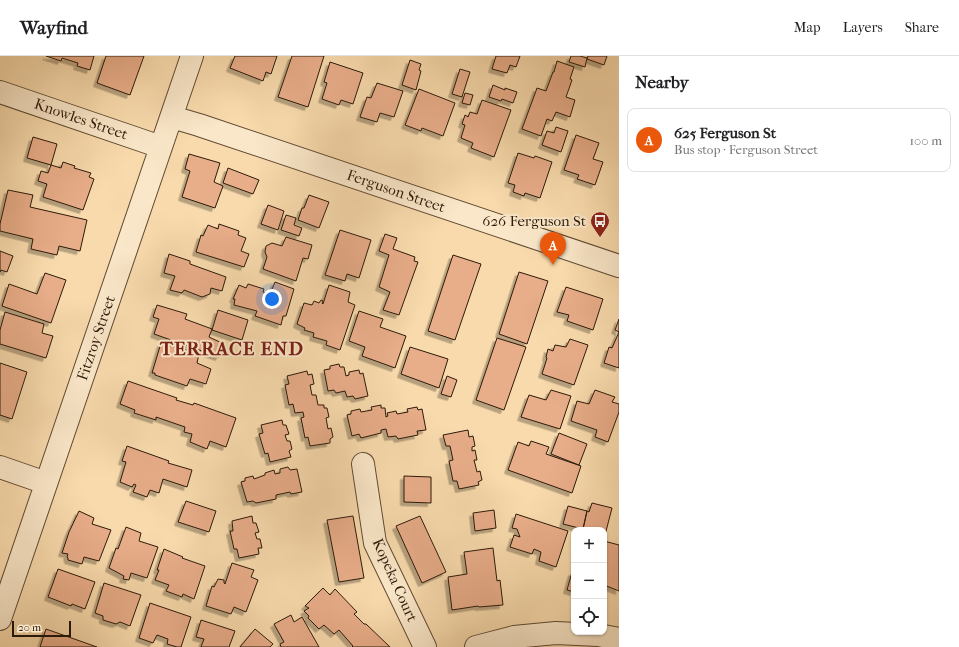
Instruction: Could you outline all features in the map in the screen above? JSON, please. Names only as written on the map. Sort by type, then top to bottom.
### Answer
[{"type":"street","name":"Fitzroy Street","points":[[0,619],[192,56]]},
{"type":"street","name":"Knowles Street","points":[[0,92],[161,146]]},
{"type":"street","name":"Ferguson Street","points":[[172,117],[221,132],[619,266]]},
{"type":"street","name":"Kopeka Court","points":[[363,464],[375,543],[425,647]]},
{"type":"street","points":[[0,467],[46,483]]},
{"type":"street","points":[[476,647],[514,637],[556,633],[598,635],[619,639]]},
{"type":"building","points":[[46,56],[94,56],[90,70],[77,66],[78,63],[62,58],[61,61]]},
{"type":"building","points":[[106,56],[144,56],[130,95],[97,83]]},
{"type":"building","points":[[235,56],[277,56],[271,74],[266,72],[263,81],[230,68]]},
{"type":"building","points":[[292,56],[324,56],[308,107],[278,97]]},
{"type":"building","points":[[496,56],[520,56],[516,67],[510,65],[507,73],[492,69]]},
{"type":"building","points":[[571,56],[587,58],[585,67],[569,62]]},
{"type":"building","points":[[588,56],[607,56],[604,65],[587,59]]},
{"type":"building","points":[[410,60],[421,64],[419,70],[421,71],[416,90],[402,85]]},
{"type":"building","points":[[557,61],[574,67],[570,79],[572,80],[566,97],[575,100],[570,117],[556,112],[552,121],[547,119],[541,136],[522,129],[537,88],[546,91]]},
{"type":"building","points":[[330,62],[363,73],[353,104],[341,100],[339,105],[322,99],[327,83],[324,82]]},
{"type":"building","points":[[460,69],[470,72],[462,97],[452,94]]},
{"type":"building","points":[[377,83],[403,91],[394,117],[380,113],[377,122],[360,117],[367,97],[371,98]]},
{"type":"building","points":[[493,85],[505,90],[505,88],[517,92],[513,103],[502,99],[501,101],[489,97]]},
{"type":"building","points":[[419,89],[455,103],[443,136],[422,128],[421,131],[405,125]]},
{"type":"building","points":[[465,93],[473,95],[470,105],[462,103]]},
{"type":"building","points":[[482,100],[511,110],[494,157],[471,148],[473,143],[461,138],[465,125],[462,124],[465,115],[468,117],[470,112],[477,114]]},
{"type":"building","points":[[556,127],[568,131],[561,152],[542,145],[547,131],[554,133]]},
{"type":"building","points":[[576,135],[599,143],[593,159],[603,162],[595,185],[577,179],[579,175],[564,170]]},
{"type":"building","points":[[33,137],[57,144],[51,165],[27,158]]},
{"type":"building","points":[[518,153],[534,158],[535,156],[552,162],[540,198],[525,193],[524,196],[513,192],[515,185],[508,183]]},
{"type":"building","points":[[189,154],[220,163],[214,182],[223,186],[215,208],[182,197],[190,171],[185,169]]},
{"type":"building","points":[[63,162],[75,166],[74,168],[91,173],[89,177],[94,179],[83,210],[43,197],[47,184],[38,181],[41,171],[48,173],[51,165],[61,168]]},
{"type":"building","points":[[228,168],[259,180],[253,194],[223,183]]},
{"type":"building","points":[[8,190],[33,195],[30,207],[87,220],[80,251],[59,246],[57,255],[31,249],[33,239],[0,231],[0,224]]},
{"type":"building","points":[[309,195],[329,202],[319,228],[298,220]]},
{"type":"building","points":[[268,205],[284,211],[278,230],[261,224]]},
{"type":"building","points":[[286,215],[296,218],[294,225],[302,228],[299,236],[281,230]]},
{"type":"building","points":[[219,224],[239,231],[238,235],[246,238],[241,251],[249,254],[244,267],[196,252],[201,235],[203,236],[208,225],[218,229]]},
{"type":"building","points":[[340,230],[371,240],[359,278],[347,274],[345,281],[325,275]]},
{"type":"building","points":[[385,234],[397,238],[393,249],[415,257],[414,261],[418,262],[399,315],[383,310],[390,292],[379,287],[389,255],[379,251]]},
{"type":"building","points":[[286,237],[312,245],[308,259],[303,258],[296,281],[263,269],[267,257],[265,252],[266,246],[272,243],[282,246]]},
{"type":"building","points":[[0,251],[13,256],[7,272],[1,270],[0,272]]},
{"type":"building","points":[[169,254],[190,261],[190,264],[226,277],[222,291],[211,288],[210,294],[202,297],[184,290],[182,293],[170,290],[175,276],[164,273]]},
{"type":"building","points":[[453,255],[481,264],[455,340],[428,331]]},
{"type":"building","points":[[519,272],[548,281],[527,344],[499,334]]},
{"type":"building","points":[[45,273],[66,280],[51,323],[2,306],[9,284],[37,294]]},
{"type":"building","points":[[275,282],[294,289],[286,316],[283,316],[281,325],[255,316],[257,311],[234,305],[235,299],[233,299],[239,285],[246,288],[248,284],[264,289],[263,292],[270,294]]},
{"type":"building","points":[[329,285],[350,292],[348,302],[355,305],[340,350],[326,345],[327,341],[313,337],[314,333],[304,330],[305,328],[297,324],[304,303],[312,305],[314,301],[319,303],[321,300],[323,301],[323,304]]},
{"type":"building","points":[[566,287],[603,299],[593,330],[567,321],[569,315],[557,312]]},
{"type":"building","points":[[157,305],[187,314],[185,319],[212,329],[209,337],[224,344],[219,357],[154,334],[159,319],[153,317]]},
{"type":"building","points":[[218,310],[248,320],[242,340],[212,330]]},
{"type":"building","points":[[359,311],[383,319],[380,327],[406,336],[395,368],[362,356],[365,347],[349,341]]},
{"type":"building","points":[[5,312],[44,324],[42,333],[53,336],[46,358],[0,344],[0,330]]},
{"type":"building","points":[[619,319],[619,332],[615,330]]},
{"type":"building","points":[[619,332],[619,368],[604,363],[609,347],[612,348]]},
{"type":"building","points":[[497,338],[526,347],[504,410],[476,400]]},
{"type":"building","points":[[570,339],[588,345],[574,385],[542,374],[548,349],[553,351],[555,345],[566,347]]},
{"type":"building","points":[[161,343],[199,354],[197,363],[211,369],[206,384],[190,379],[187,386],[152,373]]},
{"type":"building","points":[[410,347],[448,359],[439,388],[401,374]]},
{"type":"building","points":[[0,363],[27,372],[12,419],[0,415]]},
{"type":"building","points":[[339,364],[340,367],[344,367],[346,376],[349,375],[349,372],[359,370],[360,374],[363,373],[368,396],[355,399],[353,396],[347,397],[345,391],[336,393],[334,390],[328,391],[324,370],[330,369],[330,366]]},
{"type":"building","points":[[307,371],[308,375],[312,374],[314,384],[310,385],[312,395],[316,395],[318,405],[324,405],[324,408],[327,408],[329,417],[326,418],[328,429],[331,428],[333,437],[330,439],[330,443],[310,446],[308,437],[305,438],[301,418],[304,417],[303,412],[295,413],[293,404],[289,405],[285,385],[289,384],[287,376]]},
{"type":"building","points":[[447,376],[457,380],[451,397],[441,394]]},
{"type":"building","points":[[128,381],[177,398],[176,400],[193,405],[194,403],[236,418],[226,447],[210,441],[207,449],[190,442],[192,434],[184,432],[185,427],[156,417],[156,420],[134,413],[135,410],[120,404]]},
{"type":"building","points":[[551,390],[571,396],[560,429],[521,417],[529,395],[546,400]]},
{"type":"building","points":[[595,390],[615,397],[612,402],[619,404],[619,412],[608,442],[595,437],[597,430],[571,421],[577,401],[589,404]]},
{"type":"building","points":[[381,405],[381,408],[385,408],[386,417],[388,416],[387,413],[396,411],[397,414],[408,412],[407,409],[417,407],[418,410],[422,409],[426,430],[417,431],[418,435],[398,439],[396,436],[388,437],[386,429],[381,430],[381,433],[361,438],[359,434],[352,436],[347,415],[351,414],[351,411],[360,409],[361,412],[372,410],[371,407]]},
{"type":"building","points":[[282,420],[283,425],[286,425],[289,434],[285,435],[287,441],[290,441],[292,449],[289,451],[291,457],[270,462],[268,453],[265,454],[259,434],[263,433],[261,425]]},
{"type":"building","points":[[468,430],[469,437],[473,436],[475,446],[472,447],[472,451],[475,450],[477,460],[474,460],[477,472],[480,471],[482,480],[478,482],[479,485],[459,489],[457,481],[453,481],[449,461],[453,460],[450,446],[446,446],[443,435]]},
{"type":"building","points":[[559,433],[587,444],[579,465],[551,454]]},
{"type":"building","points":[[531,441],[549,447],[546,454],[581,466],[572,493],[508,470],[518,442],[529,446]]},
{"type":"building","points":[[127,446],[169,461],[168,463],[192,470],[187,487],[163,479],[159,493],[150,490],[147,497],[133,492],[136,485],[134,484],[132,487],[120,482],[126,462],[122,461]]},
{"type":"building","points":[[288,467],[290,470],[297,469],[302,492],[291,494],[290,492],[276,495],[276,499],[256,503],[253,501],[247,502],[241,482],[245,481],[245,478],[253,476],[254,479],[274,470],[275,474],[280,473],[280,469]]},
{"type":"building","points":[[404,476],[431,477],[431,503],[404,502]]},
{"type":"building","points":[[186,501],[216,511],[209,532],[178,522]]},
{"type":"building","points":[[592,503],[612,508],[607,527],[583,527],[587,511],[589,512]]},
{"type":"building","points":[[568,506],[587,511],[583,527],[575,527],[563,524]]},
{"type":"building","points":[[494,510],[496,528],[475,531],[473,513]]},
{"type":"building","points":[[79,511],[94,518],[92,524],[111,530],[99,561],[84,557],[82,564],[68,560],[68,554],[62,553],[69,532]]},
{"type":"building","points":[[516,514],[568,531],[556,567],[539,561],[541,552],[534,549],[532,554],[510,547],[514,535],[520,537],[517,529],[512,528]]},
{"type":"building","points":[[252,516],[253,523],[256,523],[259,532],[255,533],[257,539],[260,539],[262,548],[258,548],[259,554],[239,558],[237,549],[234,549],[230,531],[233,531],[232,521]]},
{"type":"building","points":[[353,516],[364,578],[339,582],[327,520]]},
{"type":"building","points":[[420,516],[446,572],[422,583],[396,526]]},
{"type":"building","points":[[126,527],[141,533],[139,541],[158,547],[147,578],[131,573],[129,580],[123,579],[124,576],[109,568]]},
{"type":"building","points":[[607,542],[619,545],[619,591],[607,586]]},
{"type":"building","points":[[493,548],[497,581],[500,580],[503,605],[478,606],[452,610],[448,577],[467,574],[464,552]]},
{"type":"building","points":[[164,549],[183,557],[182,558],[205,566],[194,599],[183,594],[182,597],[166,591],[169,585],[155,580]]},
{"type":"building","points":[[232,563],[254,570],[251,577],[258,580],[246,612],[234,607],[231,614],[206,606],[212,586],[214,587],[218,579],[224,580],[225,584]]},
{"type":"building","points":[[58,569],[95,582],[85,609],[72,604],[71,606],[48,597]]},
{"type":"building","points":[[571,576],[571,591],[567,590]]},
{"type":"building","points":[[104,583],[141,595],[130,626],[120,622],[116,624],[103,620],[103,616],[95,613]]},
{"type":"building","points":[[323,588],[330,595],[335,589],[357,612],[354,614],[390,647],[352,647],[353,646],[339,630],[334,634],[324,625],[319,629],[308,618],[309,616],[304,611],[309,608],[305,606]]},
{"type":"building","points":[[150,603],[191,617],[181,647],[167,644],[168,639],[157,635],[153,643],[139,638]]},
{"type":"building","points":[[291,615],[294,622],[302,617],[319,647],[281,647],[280,644],[284,642],[274,624]]},
{"type":"building","points":[[201,620],[235,631],[229,647],[201,647],[204,639],[196,637]]},
{"type":"building","points":[[46,629],[97,647],[40,647]]},
{"type":"building","points":[[255,629],[273,644],[270,647],[240,647]]},
{"type":"place","name":"626 Ferguson St","points":[[600,238]]},
{"type":"place","name":"625 Ferguson St","points":[[553,265]]},
{"type":"district","name":"TERRACE END","points":[[232,349]]}]
